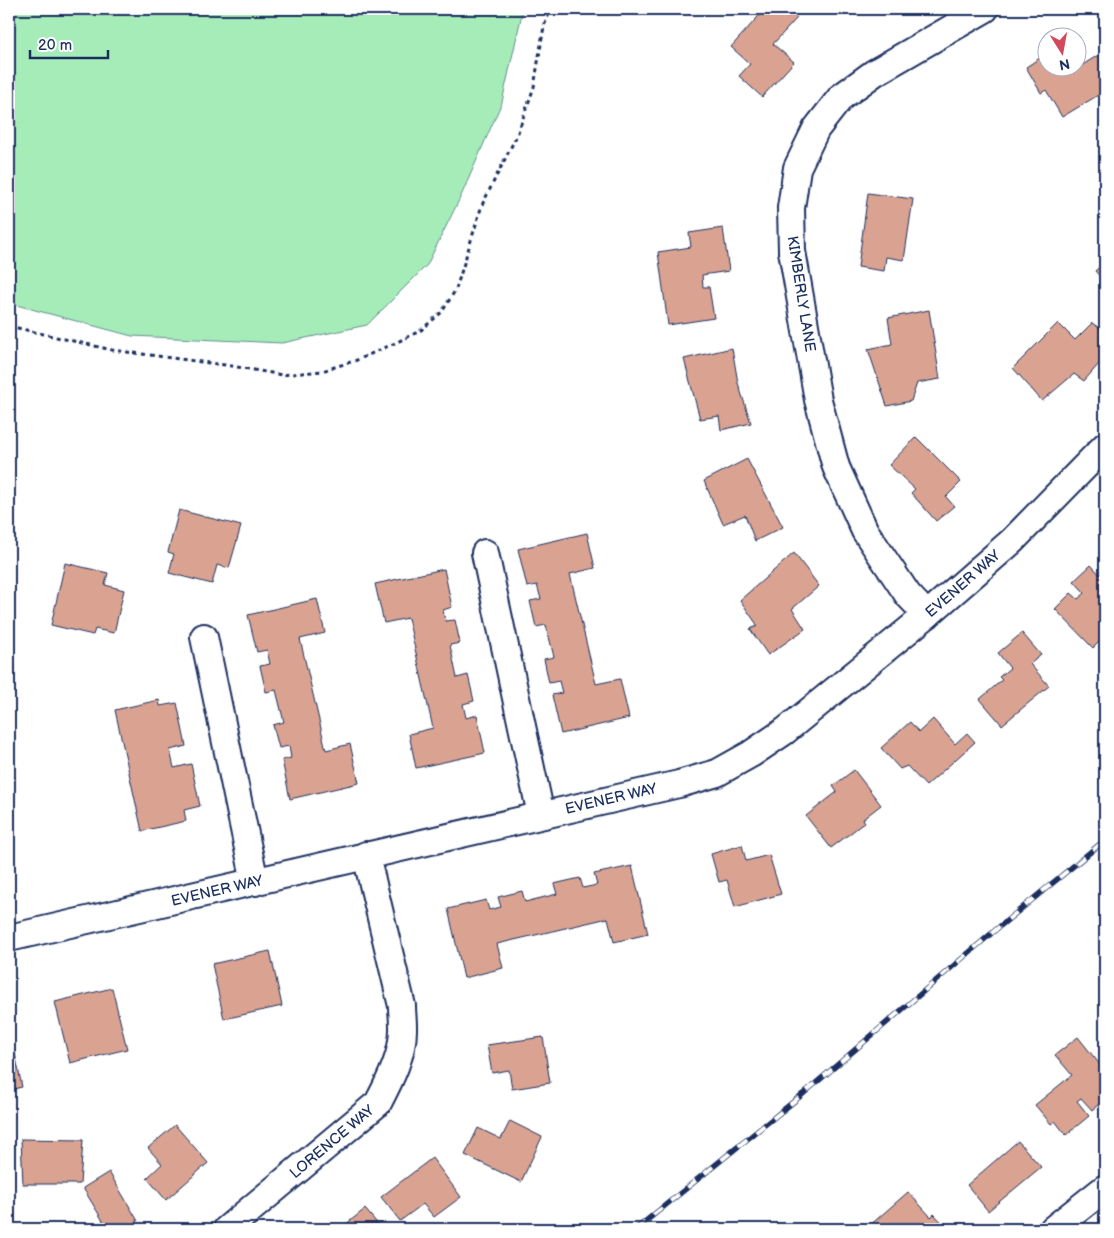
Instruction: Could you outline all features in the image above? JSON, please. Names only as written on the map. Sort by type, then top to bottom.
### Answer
[{"type":"street","name":"KIMBERLY LANE","points":[[927,615],[908,595],[865,532],[836,466],[818,400],[792,251],[791,208],[797,168],[816,129],[841,98],[874,73],[985,9]]},
{"type":"street","name":"EVENER WAY","points":[[9,938],[679,784],[717,773],[751,754],[785,731],[927,615],[1012,541],[1105,446]]},
{"type":"street","points":[[485,553],[541,815]]},
{"type":"street","points":[[204,637],[255,882]]},
{"type":"street","name":"LORENCE WAY","points":[[226,1229],[378,1103],[392,1077],[401,1048],[404,1028],[402,1006],[366,855]]},
{"type":"street","points":[[1052,1229],[1105,1188]]},
{"type":"path","points":[[9,326],[112,350],[282,374],[322,371],[357,360],[420,330],[442,312],[456,289],[482,206],[517,135],[534,87],[544,26],[550,9]]},
{"type":"green space","points":[[9,9],[523,9],[502,102],[461,196],[427,265],[367,325],[282,343],[132,336],[9,303]]},
{"type":"building","points":[[765,9],[787,9],[797,18],[773,44],[794,62],[762,97],[739,76],[750,64],[731,47]]},
{"type":"building","points":[[1105,51],[1105,91],[1062,117],[1046,90],[1041,93],[1026,67],[1036,60],[1036,78],[1086,78],[1086,63]]},
{"type":"building","points":[[868,193],[913,199],[904,260],[886,257],[884,271],[858,267]]},
{"type":"building","points":[[723,228],[729,271],[702,275],[703,287],[709,287],[714,318],[668,325],[658,252],[691,247],[689,233]]},
{"type":"building","points":[[1105,262],[1105,282],[1095,271]]},
{"type":"building","points":[[929,310],[940,379],[917,383],[911,401],[887,406],[868,349],[892,344],[888,318]]},
{"type":"building","points":[[1058,323],[1075,340],[1092,323],[1105,332],[1105,357],[1084,381],[1074,374],[1042,401],[1013,368]]},
{"type":"building","points":[[732,348],[738,383],[751,423],[721,430],[719,416],[700,419],[684,359]]},
{"type":"building","points":[[916,437],[961,482],[946,497],[954,506],[936,521],[911,493],[915,489],[889,465]]},
{"type":"building","points":[[747,459],[783,527],[755,541],[745,515],[723,524],[704,481]]},
{"type":"building","points":[[179,510],[241,526],[229,568],[217,565],[212,584],[169,573],[174,554],[168,552]]},
{"type":"building","points":[[587,533],[595,568],[570,574],[596,684],[620,679],[629,718],[561,734],[552,695],[562,693],[559,681],[549,683],[544,659],[554,657],[546,625],[536,627],[530,601],[541,599],[537,585],[527,587],[518,549]]},
{"type":"building","points":[[794,553],[819,586],[792,609],[805,629],[768,655],[750,629],[758,626],[740,600]]},
{"type":"building","points":[[65,563],[108,573],[105,585],[124,590],[114,633],[95,629],[93,635],[51,625]]},
{"type":"building","points":[[1091,565],[1105,580],[1105,636],[1093,648],[1055,609],[1071,593],[1078,599],[1085,593],[1074,581]]},
{"type":"building","points":[[444,569],[452,607],[443,610],[445,621],[455,620],[460,643],[450,645],[457,678],[468,675],[474,701],[463,704],[466,718],[477,715],[485,753],[416,768],[409,734],[433,728],[408,618],[384,623],[375,584]]},
{"type":"building","points":[[317,599],[325,633],[300,639],[326,750],[350,744],[359,783],[290,799],[282,760],[291,758],[289,746],[279,748],[273,725],[284,722],[276,690],[266,692],[260,666],[270,664],[267,650],[257,652],[248,615]]},
{"type":"building","points":[[1022,633],[1041,655],[1030,664],[1049,686],[1002,725],[980,699],[1002,680],[999,677],[1010,668],[998,653]]},
{"type":"building","points":[[159,700],[160,706],[177,703],[186,746],[170,750],[174,768],[191,764],[200,806],[184,810],[186,821],[142,831],[115,710]]},
{"type":"building","points":[[933,719],[955,744],[967,733],[975,742],[926,786],[907,766],[900,769],[881,748],[910,722],[919,732]]},
{"type":"building","points":[[854,770],[881,805],[863,819],[865,822],[831,848],[806,816],[837,792],[833,786]]},
{"type":"building","points":[[742,845],[746,861],[769,855],[781,894],[735,907],[727,880],[719,882],[711,854]]},
{"type":"building","points":[[632,866],[648,934],[614,942],[608,918],[497,944],[503,968],[464,978],[448,909],[486,900],[489,910],[501,907],[498,897],[522,891],[525,902],[557,894],[554,884],[580,878],[583,888],[597,885],[594,874]]},
{"type":"building","points":[[270,951],[282,1006],[224,1019],[212,964]]},
{"type":"building","points":[[112,988],[127,1049],[70,1063],[55,1002]]},
{"type":"building","points":[[11,1034],[22,1087],[9,1090],[9,1035]]},
{"type":"building","points":[[543,1037],[550,1083],[512,1089],[509,1070],[492,1073],[487,1045]]},
{"type":"building","points":[[1078,1037],[1105,1071],[1105,1079],[1103,1081],[1105,1083],[1105,1099],[1092,1110],[1081,1098],[1077,1101],[1089,1116],[1066,1135],[1055,1121],[1051,1124],[1035,1105],[1072,1075],[1055,1055]]},
{"type":"building","points":[[510,1121],[542,1137],[521,1182],[465,1155],[478,1128],[501,1139]]},
{"type":"building","points":[[175,1125],[208,1163],[166,1200],[147,1178],[162,1164],[148,1148]]},
{"type":"building","points":[[21,1139],[83,1140],[80,1184],[23,1184]]},
{"type":"building","points":[[1018,1141],[1041,1167],[988,1211],[967,1185]]},
{"type":"building","points":[[432,1158],[461,1197],[434,1217],[423,1204],[400,1221],[381,1197]]},
{"type":"building","points":[[109,1172],[138,1221],[124,1229],[108,1229],[83,1188]]},
{"type":"building","points":[[9,1192],[12,1192],[9,1221]]},
{"type":"building","points":[[908,1192],[931,1217],[934,1214],[948,1229],[869,1229],[868,1227]]},
{"type":"building","points":[[365,1209],[382,1229],[340,1229]]},
{"type":"railway","points":[[636,1229],[803,1094],[999,927],[1105,840]]}]
